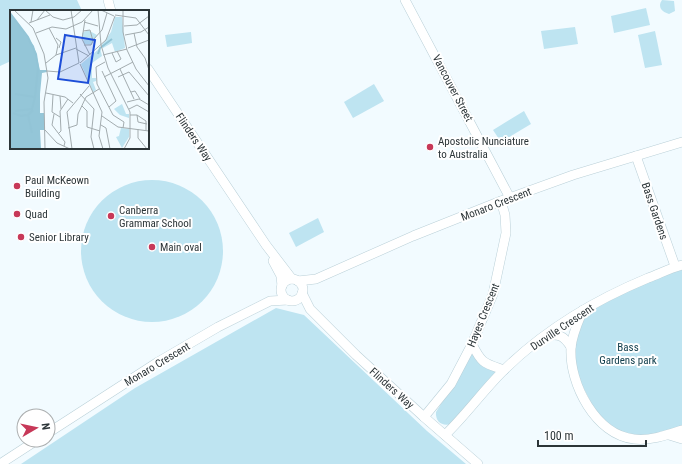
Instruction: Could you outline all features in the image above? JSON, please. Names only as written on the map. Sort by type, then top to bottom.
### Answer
[{"type":"street","points":[[108,0],[111,10]]},
{"type":"street","name":"Vancouver Street","points":[[405,0],[506,200]]},
{"type":"street","name":"Flinders Way","points":[[149,70],[266,245],[295,280]]},
{"type":"street","name":"Monaro Crescent","points":[[302,292],[316,279],[413,236],[572,176],[682,142]]},
{"type":"street","name":"Bass Gardens","points":[[636,156],[679,266]]},
{"type":"street","name":"Hayes Crescent","points":[[424,417],[451,384],[472,344],[493,294],[506,233],[506,200]]},
{"type":"street","name":"Flinders Way","points":[[266,245],[277,268],[282,287]]},
{"type":"street","name":"Durville Crescent","points":[[445,435],[454,427],[478,397],[504,370],[543,337],[583,310],[619,290],[679,266]]},
{"type":"street","name":"Monaro Crescent","points":[[295,280],[316,279]]},
{"type":"street","points":[[295,280],[302,286],[302,292],[300,296],[291,300],[282,295],[282,287],[286,281],[295,280]]},
{"type":"street","name":"Monaro Crescent","points":[[56,428],[158,362],[218,327],[270,301],[282,287]]},
{"type":"street","name":"Flinders Way","points":[[302,292],[310,309]]},
{"type":"street","name":"Monaro Crescent","points":[[270,301],[291,300]]},
{"type":"street","name":"Flinders Way","points":[[291,300],[310,309],[356,355],[478,464]]},
{"type":"street","points":[[583,310],[571,347],[571,360],[577,384],[584,400],[595,418],[608,429],[623,437],[634,439],[648,439],[669,435],[682,430]]},
{"type":"street","points":[[543,337],[556,335],[567,341],[571,347]]},
{"type":"street","points":[[472,344],[488,366],[504,370]]},
{"type":"street","points":[[669,435],[682,439]]},
{"type":"street","points":[[0,464],[25,448]]},
{"type":"green space","points":[[0,0],[77,0],[82,10],[10,10],[10,61],[0,66]]},
{"type":"green space","points":[[662,0],[674,1],[675,11],[669,14],[662,11],[660,5]]},
{"type":"green space","points":[[646,8],[650,25],[614,33],[611,16]]},
{"type":"green space","points":[[575,27],[578,44],[544,49],[541,31]]},
{"type":"green space","points":[[655,31],[662,65],[645,68],[638,35]]},
{"type":"green space","points":[[191,32],[192,43],[167,47],[165,35]]},
{"type":"green space","points":[[374,84],[384,101],[353,118],[344,102]]},
{"type":"green space","points":[[524,111],[531,124],[501,142],[493,130]]},
{"type":"green space","name":"Main oval","points":[[152,180],[173,183],[197,196],[207,206],[220,230],[223,251],[220,272],[207,296],[197,306],[173,319],[152,322],[131,319],[107,306],[97,296],[84,272],[81,251],[84,230],[97,206],[107,196],[131,183]]},
{"type":"green space","points":[[318,218],[324,232],[296,247],[289,233]]},
{"type":"green space","name":"Bass Gardens park","points":[[682,268],[682,426],[645,436],[621,433],[597,414],[582,385],[576,366],[575,341],[584,319],[593,309],[603,302]]},
{"type":"green space","points":[[276,308],[304,315],[427,431],[466,464],[21,464],[45,448],[56,448],[56,441],[135,388]]},
{"type":"green space","points":[[472,354],[497,371],[451,424],[442,424],[438,421],[436,412]]},
{"type":"place","name":"Apostolic Nunciature to Australia","points":[[430,147]]},
{"type":"place","name":"Paul McKeown Building","points":[[17,186]]},
{"type":"place","name":"Quad","points":[[17,214]]},
{"type":"place","name":"Canberra Grammar School","points":[[111,216]]},
{"type":"place","name":"Senior Library","points":[[21,237]]},
{"type":"place","name":"Main oval","points":[[152,247]]}]
